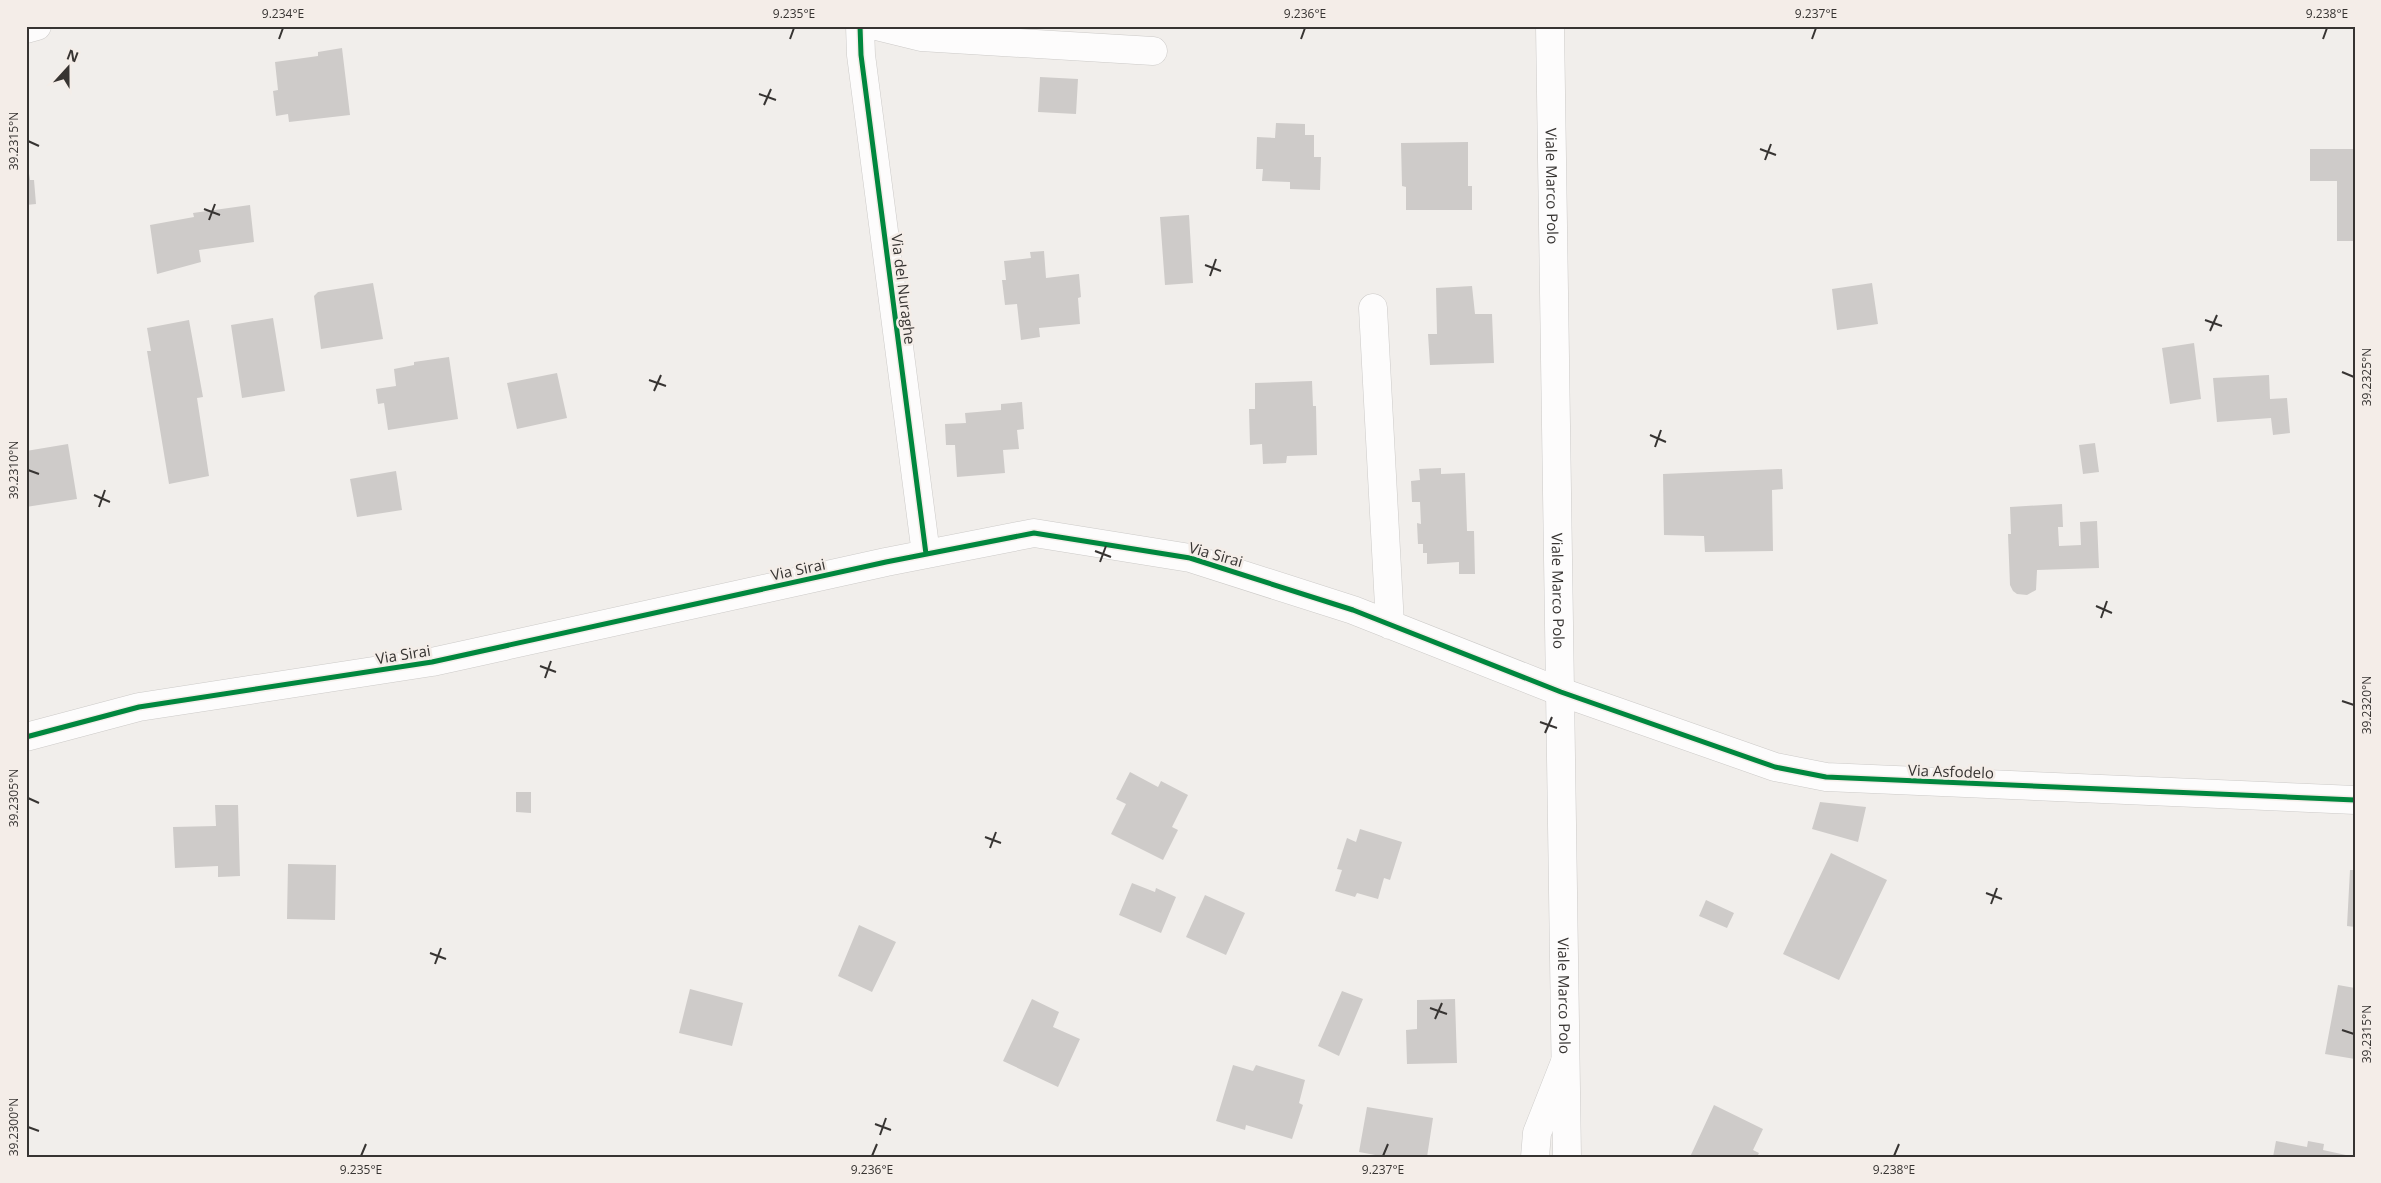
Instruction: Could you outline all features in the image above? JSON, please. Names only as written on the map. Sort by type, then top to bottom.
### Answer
[{"type":"street","points":[[26,29],[37,26]]},
{"type":"street","name":"Via del Nuraghe","points":[[860,26],[861,55],[926,554]]},
{"type":"street","points":[[876,26],[921,37],[1154,51]]},
{"type":"street","name":"Viale Marco Polo","points":[[1550,26],[1561,692],[1564,1062],[1567,1157]]},
{"type":"street","points":[[1373,308],[1390,625]]},
{"type":"street","name":"Via Sirai","points":[[26,736],[139,707],[432,662],[926,554],[1034,533],[1190,558],[1353,610],[1561,692]]},
{"type":"street","name":"Via Asfodelo","points":[[1561,692],[1775,767],[1826,778],[2355,800]]},
{"type":"street","points":[[1535,1157],[1537,1133],[1564,1062]]},
{"type":"building","points":[[342,48],[350,115],[289,122],[288,114],[276,116],[273,91],[278,90],[275,62],[318,56],[318,52]]},
{"type":"building","points":[[1040,77],[1078,79],[1076,114],[1038,112]]},
{"type":"building","points":[[1276,123],[1305,124],[1305,135],[1314,135],[1314,157],[1321,157],[1320,190],[1290,189],[1290,182],[1262,181],[1263,169],[1256,169],[1257,137],[1275,138]]},
{"type":"building","points":[[1468,142],[1468,186],[1472,186],[1472,210],[1406,210],[1406,187],[1402,186],[1401,143]]},
{"type":"building","points":[[2310,149],[2355,149],[2355,241],[2337,241],[2337,181],[2310,181]]},
{"type":"building","points":[[26,155],[30,180],[34,180],[36,204],[26,205]]},
{"type":"building","points":[[250,205],[254,242],[199,250],[201,262],[157,274],[150,225],[194,217],[193,213]]},
{"type":"building","points":[[1189,215],[1193,283],[1165,285],[1160,217]]},
{"type":"building","points":[[1044,251],[1046,278],[1079,274],[1081,297],[1078,298],[1080,324],[1039,328],[1040,337],[1021,340],[1017,304],[1005,305],[1002,280],[1006,280],[1004,261],[1031,258],[1030,252]]},
{"type":"building","points":[[373,283],[383,339],[321,349],[314,296],[318,292]]},
{"type":"building","points":[[1872,283],[1878,324],[1837,330],[1832,289]]},
{"type":"building","points":[[1472,286],[1475,314],[1492,314],[1494,363],[1430,365],[1428,334],[1437,334],[1436,288]]},
{"type":"building","points":[[273,318],[285,391],[242,398],[231,325]]},
{"type":"building","points":[[189,320],[203,397],[197,398],[209,476],[169,484],[147,351],[151,351],[147,328]]},
{"type":"building","points":[[2194,343],[2201,399],[2170,404],[2162,348]]},
{"type":"building","points":[[449,357],[458,419],[388,430],[384,403],[378,404],[376,389],[396,386],[394,369],[414,365],[414,362]]},
{"type":"building","points":[[557,373],[567,418],[517,429],[507,383]]},
{"type":"building","points":[[2269,375],[2270,399],[2287,398],[2290,433],[2273,435],[2271,418],[2217,422],[2213,378]]},
{"type":"building","points":[[1312,381],[1313,406],[1316,406],[1317,455],[1287,456],[1286,463],[1263,464],[1262,444],[1250,445],[1249,409],[1255,409],[1255,383]]},
{"type":"building","points":[[1022,402],[1024,429],[1017,430],[1019,449],[1003,450],[1005,473],[957,477],[955,445],[946,445],[945,424],[966,423],[965,413],[1001,410],[1001,404]]},
{"type":"building","points":[[2095,443],[2099,472],[2083,474],[2079,445]]},
{"type":"building","points":[[68,444],[77,499],[26,507],[26,451]]},
{"type":"building","points":[[1441,468],[1441,474],[1465,473],[1467,531],[1474,531],[1475,574],[1459,574],[1459,562],[1427,564],[1427,553],[1423,553],[1423,544],[1418,544],[1417,523],[1421,524],[1420,502],[1412,502],[1411,481],[1420,480],[1419,469]]},
{"type":"building","points":[[1782,469],[1783,489],[1772,490],[1773,551],[1705,552],[1704,536],[1664,535],[1663,474]]},
{"type":"building","points":[[396,471],[402,510],[357,517],[350,479]]},
{"type":"building","points":[[2062,504],[2063,527],[2058,527],[2059,546],[2081,545],[2080,522],[2097,521],[2099,568],[2037,570],[2036,590],[2027,595],[2017,594],[2010,585],[2008,534],[2011,534],[2010,507]]},
{"type":"building","points":[[1130,772],[1158,787],[1161,781],[1188,795],[1172,827],[1178,830],[1163,860],[1111,834],[1126,804],[1116,799]]},
{"type":"building","points":[[516,792],[531,792],[531,813],[516,812]]},
{"type":"building","points":[[1820,802],[1866,807],[1858,842],[1812,829]]},
{"type":"building","points":[[215,805],[238,805],[240,876],[218,877],[218,866],[175,868],[173,827],[216,826]]},
{"type":"building","points":[[1360,829],[1402,842],[1390,880],[1384,878],[1378,899],[1357,893],[1355,897],[1335,891],[1342,870],[1337,869],[1347,838],[1356,842]]},
{"type":"building","points":[[1831,853],[1887,880],[1839,980],[1783,954]]},
{"type":"building","points":[[288,864],[336,865],[335,920],[287,919]]},
{"type":"building","points":[[2350,870],[2355,870],[2355,927],[2347,926]]},
{"type":"building","points":[[1132,883],[1155,892],[1156,888],[1176,897],[1161,933],[1119,915]]},
{"type":"building","points":[[1205,895],[1245,913],[1226,955],[1186,937]]},
{"type":"building","points":[[1706,900],[1734,913],[1727,928],[1699,916]]},
{"type":"building","points":[[859,925],[896,942],[872,992],[838,976]]},
{"type":"building","points":[[2338,985],[2355,988],[2355,1059],[2325,1054]]},
{"type":"building","points":[[690,989],[743,1003],[732,1046],[679,1033]]},
{"type":"building","points":[[1342,991],[1363,999],[1339,1056],[1318,1046]]},
{"type":"building","points":[[1032,999],[1059,1012],[1053,1027],[1080,1039],[1058,1087],[1003,1061]]},
{"type":"building","points":[[1455,999],[1457,1063],[1407,1064],[1406,1030],[1417,1029],[1417,1000]]},
{"type":"building","points":[[1233,1065],[1253,1071],[1256,1065],[1305,1080],[1299,1103],[1303,1105],[1292,1139],[1246,1125],[1245,1130],[1216,1121]]},
{"type":"building","points":[[1714,1105],[1763,1129],[1753,1150],[1759,1153],[1757,1157],[1690,1157]]},
{"type":"building","points":[[1367,1107],[1433,1118],[1427,1157],[1386,1157],[1359,1152]]},
{"type":"building","points":[[2276,1141],[2307,1147],[2308,1141],[2324,1144],[2323,1150],[2355,1157],[2273,1157]]},
{"type":"cycle path","points":[[860,26],[861,55],[926,554]]},
{"type":"cycle path","points":[[26,737],[139,707],[432,662],[886,562],[1034,533],[1190,558],[1353,610],[1561,692],[1775,767],[1826,777],[2355,800]]}]
